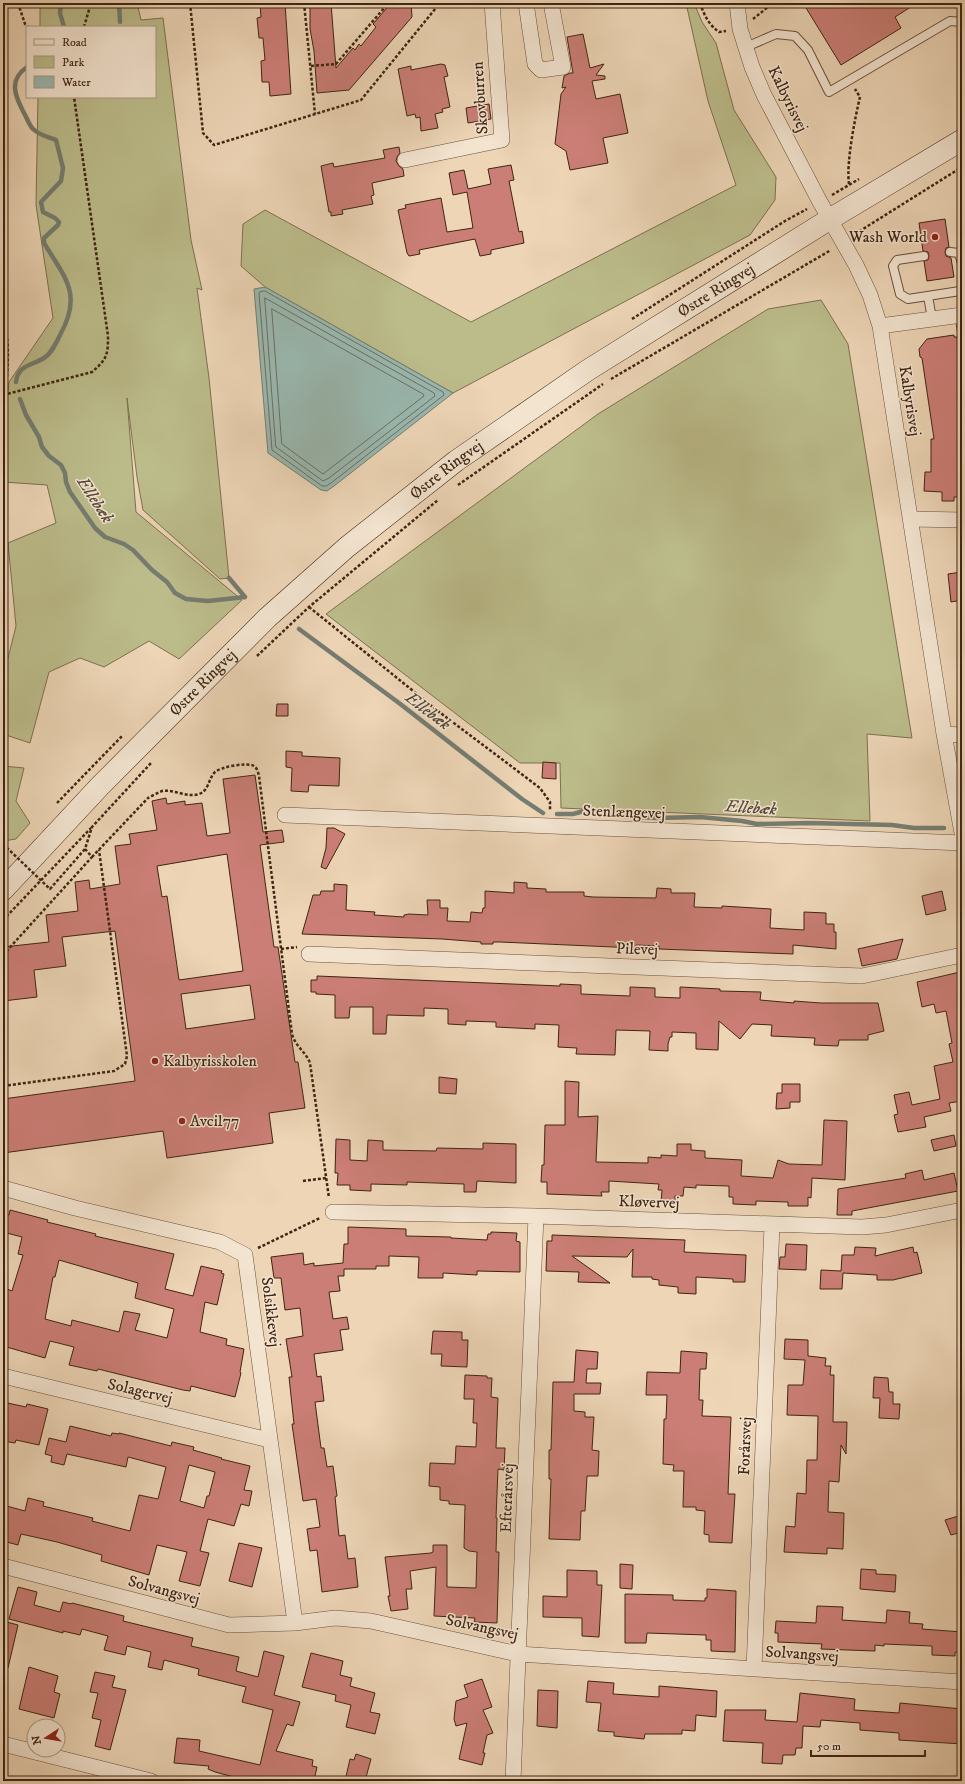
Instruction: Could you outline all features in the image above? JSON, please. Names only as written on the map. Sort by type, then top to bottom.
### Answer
[{"type":"street","name":"Skovburren","points":[[405,160],[502,140],[492,3]]},
{"type":"street","points":[[526,3],[535,64],[541,70],[563,67],[551,3]]},
{"type":"street","name":"Kalbyrisvej","points":[[737,3],[740,29],[752,67],[764,96],[830,219],[844,242],[870,295],[880,326],[944,734],[962,833]]},
{"type":"street","name":"Østre Ringvej","points":[[3,890],[100,786],[267,618],[347,547],[456,461],[588,370],[830,219],[962,140]]},
{"type":"street","points":[[880,326],[961,315]]},
{"type":"street","points":[[911,519],[962,520]]},
{"type":"street","points":[[944,734],[962,735]]},
{"type":"street","name":"Stenlængevej","points":[[285,815],[962,843]]},
{"type":"street","name":"Pilevej","points":[[309,954],[862,976],[962,955]]},
{"type":"street","points":[[3,1188],[75,1208],[220,1242],[245,1255]]},
{"type":"street","name":"Kløvervej","points":[[333,1212],[536,1216],[862,1227],[886,1226],[962,1210]]},
{"type":"street","name":"Efterårsvej","points":[[513,1781],[536,1216]]},
{"type":"street","name":"Forårsvej","points":[[754,1669],[772,1225]]},
{"type":"street","name":"Solsikkevej","points":[[245,1255],[295,1624]]},
{"type":"street","name":"Solagervej","points":[[3,1376],[269,1440]]},
{"type":"street","name":"Solvangsvej","points":[[3,1566],[229,1625],[295,1624],[335,1618],[371,1621],[518,1654],[962,1682]]},
{"type":"street","points":[[3,1744],[151,1781]]},
{"type":"lane","points":[[746,47],[776,34],[795,36],[808,50],[829,92],[950,21],[962,22]]},
{"type":"lane","points":[[950,252],[959,253],[962,264]]},
{"type":"lane","points":[[924,256],[897,260],[893,266],[900,294],[908,299],[962,289]]},
{"type":"lane","points":[[928,296],[932,319]]},
{"type":"lane","points":[[961,315],[962,332]]},
{"type":"path","points":[[18,3],[27,26]]},
{"type":"path","points":[[84,26],[91,3]]},
{"type":"path","points":[[190,3],[203,133],[214,145],[361,100],[440,3]]},
{"type":"path","points":[[304,3],[307,48],[311,66],[315,114]]},
{"type":"path","points":[[311,66],[336,64],[385,7],[385,3]]},
{"type":"path","points":[[700,3],[704,14],[712,27],[719,32],[740,29],[773,3]]},
{"type":"path","points":[[849,184],[855,115],[860,97],[850,80]]},
{"type":"path","points":[[3,319],[6,328],[8,361],[4,395],[92,372],[104,362],[108,352],[108,336],[74,98]]},
{"type":"path","points":[[453,488],[605,382],[844,242],[962,167]]},
{"type":"path","points":[[254,658],[309,607],[441,498]]},
{"type":"path","points":[[309,607],[438,711],[540,788],[550,802],[549,827]]},
{"type":"path","points":[[3,920],[92,827],[156,757]]},
{"type":"path","points":[[3,955],[99,849],[148,798],[163,791],[194,795],[200,794],[206,789],[217,770],[246,764],[253,765],[257,769],[292,1034],[296,1044],[308,1058],[310,1063],[328,1194],[333,1212],[245,1255]]},
{"type":"path","points":[[3,848],[4,846],[50,889],[85,849],[92,827]]},
{"type":"path","points":[[85,849],[92,857]]},
{"type":"path","points":[[3,1086],[114,1071],[125,1064],[127,1056],[99,849]]},
{"type":"path","points":[[303,1181],[326,1178]]},
{"type":"green space","points":[[40,3],[137,3],[141,20],[163,18],[191,240],[202,290],[197,288],[209,378],[229,578],[220,579],[143,510],[137,477],[127,398],[136,512],[242,600],[179,659],[149,641],[104,667],[80,658],[49,672],[30,743],[3,734],[3,678],[16,626],[8,543],[56,523],[47,485],[3,482],[3,415],[6,408],[9,382],[53,318],[36,205],[38,98],[156,98],[156,26],[40,26]]},
{"type":"green space","points":[[686,3],[694,3],[702,22],[716,43],[734,110],[776,177],[775,200],[750,235],[453,393],[265,287],[241,266],[243,224],[265,210],[471,322],[736,185],[708,101]]},
{"type":"green space","points":[[821,300],[848,344],[912,738],[867,734],[870,821],[561,808],[560,763],[520,763],[326,614],[598,414],[768,309]]},
{"type":"green space","points":[[3,766],[24,768],[16,801],[30,823],[16,839],[3,841]]},
{"type":"water","points":[[265,287],[453,393],[334,486],[327,491],[321,490],[268,453],[254,289]]},
{"type":"building","points":[[260,3],[285,3],[291,94],[270,96],[269,82],[262,82],[261,61],[265,60],[263,38],[259,38],[257,18],[261,17]]},
{"type":"building","points":[[310,3],[331,3],[336,68],[353,48],[355,50],[359,44],[361,46],[376,27],[373,24],[391,3],[411,3],[412,17],[349,90],[317,93],[314,51],[310,29]]},
{"type":"building","points":[[803,3],[917,3],[895,17],[901,28],[841,65]]},
{"type":"building","points":[[583,34],[590,68],[604,64],[596,75],[605,76],[605,79],[592,81],[596,99],[620,94],[628,133],[603,138],[608,163],[570,170],[566,151],[555,144],[561,94],[566,87],[562,88],[564,76],[573,73],[567,37]]},
{"type":"building","points":[[441,64],[445,65],[448,76],[444,77],[450,107],[442,109],[443,112],[435,114],[438,128],[421,131],[420,117],[416,118],[415,114],[407,116],[398,69],[411,66],[411,70]]},
{"type":"building","points":[[489,104],[491,119],[468,123],[466,108]]},
{"type":"building","points":[[399,147],[400,153],[396,161],[403,169],[404,176],[372,183],[374,195],[371,196],[373,204],[342,210],[343,214],[331,216],[321,166],[333,163],[334,167],[385,158],[383,150]]},
{"type":"building","points":[[511,165],[514,180],[509,181],[519,232],[522,231],[524,243],[491,250],[491,254],[480,256],[475,239],[419,250],[420,254],[409,256],[407,253],[398,210],[406,208],[405,205],[441,198],[447,232],[473,228],[467,192],[453,195],[449,173],[464,170],[468,189],[491,184],[488,169]]},
{"type":"building","name":"Wash World","points":[[945,219],[949,247],[946,248],[945,252],[946,256],[951,258],[954,277],[927,281],[924,261],[928,260],[929,256],[928,252],[923,251],[919,223]]},
{"type":"building","points":[[954,335],[954,337],[957,337],[962,366],[962,497],[954,497],[954,501],[942,501],[942,492],[924,491],[925,472],[931,472],[931,439],[934,439],[922,358],[920,357],[919,349],[927,339]]},
{"type":"building","points":[[962,572],[962,600],[951,602],[948,574]]},
{"type":"building","points":[[277,704],[288,704],[288,716],[276,716]]},
{"type":"building","points":[[286,751],[302,752],[302,756],[340,758],[339,786],[309,785],[308,792],[291,791],[292,768],[286,767]]},
{"type":"building","points":[[543,762],[556,763],[556,779],[542,778]]},
{"type":"building","points":[[255,775],[263,832],[282,830],[284,842],[260,845],[274,947],[278,947],[295,1062],[298,1062],[305,1108],[269,1113],[273,1143],[167,1158],[163,1131],[3,1153],[3,1099],[135,1081],[115,931],[62,937],[66,966],[34,970],[37,997],[3,1001],[3,947],[49,942],[46,915],[78,911],[75,882],[89,880],[90,889],[120,884],[115,846],[131,844],[129,834],[157,830],[152,801],[166,798],[167,804],[185,801],[185,805],[202,803],[207,836],[230,833],[223,779]],"holes":[[[227,854],[243,971],[179,980],[167,896],[162,897],[157,866]],[[250,985],[255,1019],[186,1029],[181,994]]]},
{"type":"building","points":[[327,828],[334,828],[345,834],[326,869],[321,867],[326,848]]},
{"type":"building","points":[[514,882],[527,883],[527,888],[546,889],[546,892],[584,892],[584,896],[593,897],[656,898],[657,888],[671,889],[671,893],[695,893],[694,907],[722,908],[722,906],[771,909],[770,928],[804,930],[804,912],[826,913],[826,924],[834,924],[834,932],[836,932],[836,949],[793,945],[793,954],[659,949],[659,946],[636,945],[636,948],[500,942],[493,942],[493,944],[481,944],[481,942],[442,939],[302,934],[313,895],[320,895],[321,891],[334,891],[334,884],[347,885],[346,910],[375,912],[374,915],[404,917],[404,915],[409,914],[428,915],[427,900],[440,900],[440,908],[448,908],[447,921],[470,922],[471,912],[482,913],[483,908],[485,908],[485,891],[514,893]]},
{"type":"building","points":[[942,891],[946,910],[926,915],[922,896]]},
{"type":"building","points":[[903,939],[897,959],[862,966],[858,949]]},
{"type":"building","points":[[960,972],[962,980],[962,1101],[949,1103],[951,1111],[924,1117],[926,1127],[898,1132],[894,1115],[898,1114],[894,1095],[909,1092],[912,1105],[940,1099],[934,1066],[953,1062],[949,1044],[952,1043],[946,1011],[936,1013],[934,1004],[922,1007],[917,982]]},
{"type":"building","points":[[317,976],[560,986],[560,984],[581,985],[581,994],[630,996],[630,987],[655,988],[655,997],[680,998],[680,987],[720,989],[720,991],[761,992],[760,1000],[794,1003],[794,1001],[821,1003],[878,1003],[884,1031],[868,1035],[868,1040],[839,1040],[838,1046],[814,1045],[815,1038],[771,1036],[772,1025],[752,1024],[740,1039],[719,1021],[718,1050],[696,1049],[696,1033],[672,1032],[672,1037],[670,1037],[668,1044],[668,1051],[649,1050],[650,1031],[616,1030],[615,1055],[576,1054],[577,1048],[558,1047],[559,1025],[535,1024],[535,1029],[496,1027],[496,1022],[466,1021],[466,1025],[448,1024],[448,1009],[424,1008],[424,1016],[387,1015],[386,1034],[373,1034],[373,1007],[350,1007],[349,1018],[335,1018],[335,995],[316,994],[316,992],[311,992],[311,980],[317,980]]},
{"type":"building","points":[[439,1077],[457,1079],[456,1094],[439,1093]]},
{"type":"building","points":[[565,1081],[579,1082],[578,1117],[598,1116],[596,1162],[648,1163],[648,1157],[661,1158],[661,1155],[677,1156],[677,1144],[691,1144],[691,1150],[705,1151],[705,1158],[742,1160],[741,1176],[773,1178],[778,1160],[789,1164],[822,1165],[824,1120],[847,1121],[845,1180],[812,1178],[811,1198],[808,1197],[808,1206],[788,1206],[788,1202],[756,1201],[756,1205],[733,1204],[733,1197],[729,1197],[729,1186],[696,1185],[696,1188],[684,1187],[683,1196],[675,1196],[675,1202],[661,1202],[662,1190],[658,1190],[659,1184],[609,1181],[609,1192],[601,1192],[602,1196],[547,1194],[547,1182],[541,1182],[542,1165],[544,1165],[545,1125],[565,1125]]},
{"type":"building","points":[[782,1084],[800,1084],[800,1102],[790,1102],[790,1108],[776,1109],[777,1093],[782,1093]]},
{"type":"building","points":[[954,1135],[956,1146],[934,1151],[931,1140]]},
{"type":"building","points":[[336,1139],[350,1140],[350,1160],[367,1161],[368,1140],[383,1141],[383,1150],[436,1151],[437,1148],[483,1149],[483,1143],[516,1144],[516,1183],[477,1181],[476,1192],[464,1192],[464,1184],[407,1182],[407,1185],[371,1184],[371,1191],[350,1190],[350,1185],[337,1185],[338,1173],[335,1173]]},
{"type":"building","points":[[922,1170],[924,1180],[954,1173],[958,1191],[852,1211],[852,1215],[837,1215],[838,1189],[906,1178],[905,1174]]},
{"type":"building","points":[[10,1210],[48,1220],[47,1222],[96,1234],[95,1236],[174,1254],[165,1289],[193,1296],[201,1266],[222,1271],[221,1273],[224,1274],[217,1305],[205,1302],[200,1332],[227,1339],[226,1345],[244,1349],[241,1373],[235,1397],[191,1386],[190,1391],[183,1390],[98,1369],[97,1371],[69,1365],[74,1347],[50,1341],[45,1358],[3,1346],[3,1302],[7,1289],[12,1291],[23,1255],[18,1254],[22,1237],[3,1232],[3,1214],[9,1215]],"holes":[[[59,1260],[138,1283],[135,1298],[174,1309],[167,1338],[135,1330],[140,1314],[124,1311],[119,1332],[72,1320],[71,1326],[45,1319],[53,1277],[55,1277]]]},
{"type":"building","points":[[348,1227],[406,1229],[406,1236],[451,1237],[487,1240],[488,1234],[491,1234],[491,1232],[517,1233],[516,1241],[520,1242],[520,1272],[477,1271],[477,1275],[443,1273],[443,1278],[418,1278],[419,1257],[389,1256],[389,1266],[376,1266],[376,1269],[344,1269],[344,1276],[338,1276],[340,1291],[329,1292],[333,1319],[347,1317],[349,1329],[340,1330],[343,1350],[314,1354],[317,1377],[321,1376],[324,1401],[315,1402],[321,1448],[324,1448],[327,1467],[333,1466],[337,1496],[335,1497],[339,1536],[345,1535],[348,1559],[355,1558],[358,1587],[322,1592],[317,1550],[310,1551],[307,1529],[320,1527],[316,1499],[303,1501],[292,1424],[294,1424],[289,1377],[292,1377],[286,1339],[303,1336],[300,1308],[285,1310],[281,1278],[274,1278],[271,1257],[303,1253],[304,1265],[314,1263],[314,1266],[343,1263],[344,1244],[348,1244]]},
{"type":"building","points":[[552,1235],[685,1240],[684,1252],[746,1255],[745,1282],[733,1282],[733,1279],[696,1277],[696,1294],[678,1293],[678,1287],[659,1285],[659,1280],[652,1279],[652,1277],[632,1277],[633,1249],[627,1257],[572,1256],[610,1283],[578,1282],[579,1272],[546,1271],[547,1241],[552,1241]]},
{"type":"building","points":[[786,1244],[807,1245],[806,1270],[779,1269],[780,1257],[785,1257]]},
{"type":"building","points":[[855,1247],[876,1248],[875,1256],[913,1247],[914,1253],[917,1252],[922,1273],[893,1280],[877,1280],[877,1275],[843,1273],[842,1289],[820,1289],[821,1270],[841,1271],[842,1255],[854,1255]]},
{"type":"building","points":[[433,1331],[462,1332],[462,1340],[468,1340],[467,1367],[441,1366],[442,1354],[431,1354]]},
{"type":"building","points":[[785,1339],[808,1340],[808,1356],[826,1358],[825,1366],[831,1366],[830,1375],[834,1375],[833,1422],[847,1422],[846,1454],[841,1445],[839,1482],[829,1481],[828,1512],[844,1513],[843,1549],[827,1548],[827,1554],[784,1552],[786,1526],[795,1527],[797,1493],[806,1494],[807,1460],[817,1460],[818,1416],[787,1415],[788,1385],[803,1385],[805,1360],[784,1359]]},
{"type":"building","points":[[576,1350],[598,1352],[597,1369],[587,1369],[586,1383],[601,1383],[600,1394],[574,1394],[574,1411],[585,1412],[585,1417],[594,1417],[592,1450],[599,1451],[598,1476],[587,1476],[585,1511],[581,1511],[580,1540],[549,1539],[551,1479],[549,1479],[549,1450],[551,1450],[553,1382],[574,1382]]},
{"type":"building","points":[[681,1351],[707,1353],[706,1369],[700,1369],[699,1400],[703,1400],[702,1416],[731,1417],[728,1494],[735,1494],[732,1543],[709,1542],[709,1535],[704,1534],[705,1511],[696,1510],[696,1507],[683,1507],[684,1471],[673,1471],[674,1465],[663,1464],[664,1419],[666,1419],[667,1395],[646,1395],[647,1372],[680,1373]]},
{"type":"building","points":[[465,1375],[487,1376],[487,1378],[492,1378],[491,1397],[498,1398],[496,1448],[505,1448],[504,1470],[498,1469],[496,1518],[496,1552],[499,1552],[497,1623],[474,1622],[475,1618],[434,1616],[436,1567],[410,1571],[412,1589],[406,1589],[408,1609],[391,1611],[388,1596],[390,1596],[385,1557],[431,1553],[433,1552],[433,1545],[447,1545],[447,1587],[476,1588],[477,1552],[469,1551],[464,1548],[465,1505],[449,1504],[449,1501],[440,1500],[440,1487],[429,1486],[430,1463],[455,1464],[456,1446],[476,1447],[477,1423],[473,1423],[474,1399],[464,1399]]},
{"type":"building","points":[[874,1377],[888,1378],[889,1392],[893,1392],[893,1404],[900,1404],[899,1419],[879,1418],[880,1398],[873,1398]]},
{"type":"building","points":[[3,1402],[26,1407],[27,1404],[48,1409],[39,1445],[16,1440],[15,1443],[3,1441]]},
{"type":"building","points":[[70,1426],[111,1436],[112,1433],[119,1433],[171,1446],[172,1442],[194,1447],[193,1450],[222,1458],[221,1459],[250,1466],[244,1490],[252,1491],[249,1506],[241,1504],[234,1526],[208,1519],[200,1551],[209,1553],[200,1586],[179,1581],[187,1552],[157,1545],[149,1575],[101,1561],[102,1555],[57,1542],[21,1534],[18,1545],[3,1541],[3,1505],[25,1511],[28,1498],[44,1502],[43,1506],[93,1518],[92,1521],[130,1531],[139,1495],[158,1499],[166,1467],[128,1457],[126,1467],[67,1454],[64,1465],[51,1462],[52,1456],[45,1454],[49,1438],[66,1442]],"holes":[[[189,1465],[215,1472],[209,1496],[207,1496],[204,1508],[180,1501]]]},
{"type":"building","points":[[962,1515],[962,1532],[951,1535],[945,1520]]},
{"type":"building","points":[[239,1543],[262,1548],[252,1587],[229,1581]]},
{"type":"building","points":[[620,1564],[633,1565],[632,1589],[620,1588]]},
{"type":"building","points":[[861,1569],[876,1570],[876,1574],[896,1575],[895,1592],[860,1589]]},
{"type":"building","points":[[567,1570],[597,1571],[597,1585],[602,1585],[599,1637],[582,1636],[582,1618],[543,1617],[543,1596],[567,1597]]},
{"type":"building","points":[[18,1587],[37,1592],[34,1605],[60,1612],[63,1602],[72,1603],[124,1616],[123,1621],[193,1638],[191,1646],[239,1657],[236,1671],[258,1677],[264,1651],[284,1656],[274,1695],[300,1702],[293,1726],[287,1724],[276,1751],[313,1760],[312,1766],[317,1767],[314,1781],[273,1781],[256,1777],[255,1781],[249,1781],[215,1772],[208,1769],[209,1766],[174,1763],[177,1738],[200,1740],[199,1751],[260,1765],[273,1710],[242,1702],[246,1687],[198,1675],[199,1669],[164,1660],[162,1670],[148,1667],[151,1652],[127,1646],[125,1655],[104,1650],[108,1636],[82,1629],[80,1635],[63,1631],[63,1633],[9,1619]]},
{"type":"building","points":[[707,1589],[736,1591],[735,1652],[711,1651],[711,1640],[706,1640],[706,1635],[647,1633],[646,1643],[625,1643],[625,1594],[673,1595],[673,1600],[705,1601],[705,1598],[707,1598]]},
{"type":"building","points":[[817,1606],[843,1607],[842,1620],[886,1623],[887,1610],[910,1612],[909,1623],[923,1624],[922,1629],[962,1632],[962,1652],[955,1652],[955,1656],[932,1655],[932,1646],[884,1644],[884,1646],[875,1645],[875,1651],[821,1649],[822,1644],[778,1642],[778,1633],[775,1633],[776,1621],[816,1623]]},
{"type":"building","points":[[3,1621],[18,1625],[8,1668],[3,1667]]},
{"type":"building","points":[[311,1653],[343,1661],[340,1675],[352,1678],[350,1686],[375,1693],[370,1712],[380,1714],[375,1734],[346,1727],[351,1705],[335,1701],[336,1695],[302,1687]]},
{"type":"building","points":[[29,1667],[58,1676],[54,1692],[60,1694],[54,1718],[19,1709]]},
{"type":"building","points":[[95,1672],[115,1676],[112,1687],[126,1690],[110,1750],[95,1746],[101,1720],[92,1718],[98,1693],[90,1692]]},
{"type":"building","points":[[482,1679],[492,1707],[483,1710],[493,1733],[487,1735],[482,1765],[459,1759],[467,1723],[456,1726],[454,1719],[456,1701],[468,1697],[464,1685]]},
{"type":"building","points":[[588,1681],[614,1683],[613,1694],[659,1697],[659,1686],[717,1691],[716,1717],[696,1715],[695,1731],[682,1730],[682,1734],[645,1734],[644,1739],[614,1736],[614,1732],[598,1731],[601,1703],[586,1702]]},
{"type":"building","points":[[538,1690],[558,1691],[557,1728],[537,1726]]},
{"type":"building","points":[[800,1693],[855,1699],[854,1710],[899,1713],[900,1703],[962,1709],[962,1744],[899,1740],[899,1733],[860,1730],[860,1723],[821,1720],[820,1727],[803,1726],[802,1748],[796,1748],[795,1755],[783,1755],[782,1764],[762,1763],[763,1743],[723,1741],[725,1710],[766,1710],[765,1720],[797,1722]]},
{"type":"building","points":[[356,1754],[371,1759],[365,1781],[345,1781],[350,1759],[354,1760]]},
{"type":"waterway","name":"Ellebæk","points":[[61,3],[60,13],[64,26]]},
{"type":"waterway","points":[[119,3],[120,22]]},
{"type":"waterway","name":"Ellebæk","points":[[16,382],[17,376],[22,369],[44,358],[54,348],[67,321],[71,297],[59,266],[44,243],[44,238],[58,225],[59,222],[55,218],[43,212],[41,202],[61,181],[63,168],[56,140],[33,129],[18,100],[15,83],[17,77],[26,68]]},
{"type":"waterway","name":"Ellebæk","points":[[20,399],[26,415],[39,437],[42,447],[49,456],[61,465],[65,473],[66,482],[70,492],[95,528],[105,537],[124,544],[133,550],[152,570],[167,582],[175,593],[186,599],[208,601],[245,597]]},
{"type":"waterway","points":[[229,578],[245,597]]},
{"type":"waterway","name":"Ellebæk","points":[[299,629],[399,703],[522,799],[543,813]]},
{"type":"waterway","name":"Ellebæk","points":[[557,814],[598,811],[610,815],[656,818],[700,817],[757,824],[810,823],[944,828]]},
{"type":"place","name":"Wash World","points":[[935,237]]},
{"type":"place","name":"Kalbyrisskolen","points":[[155,1061]]},
{"type":"place","name":"Avcil77","points":[[182,1121]]}]
